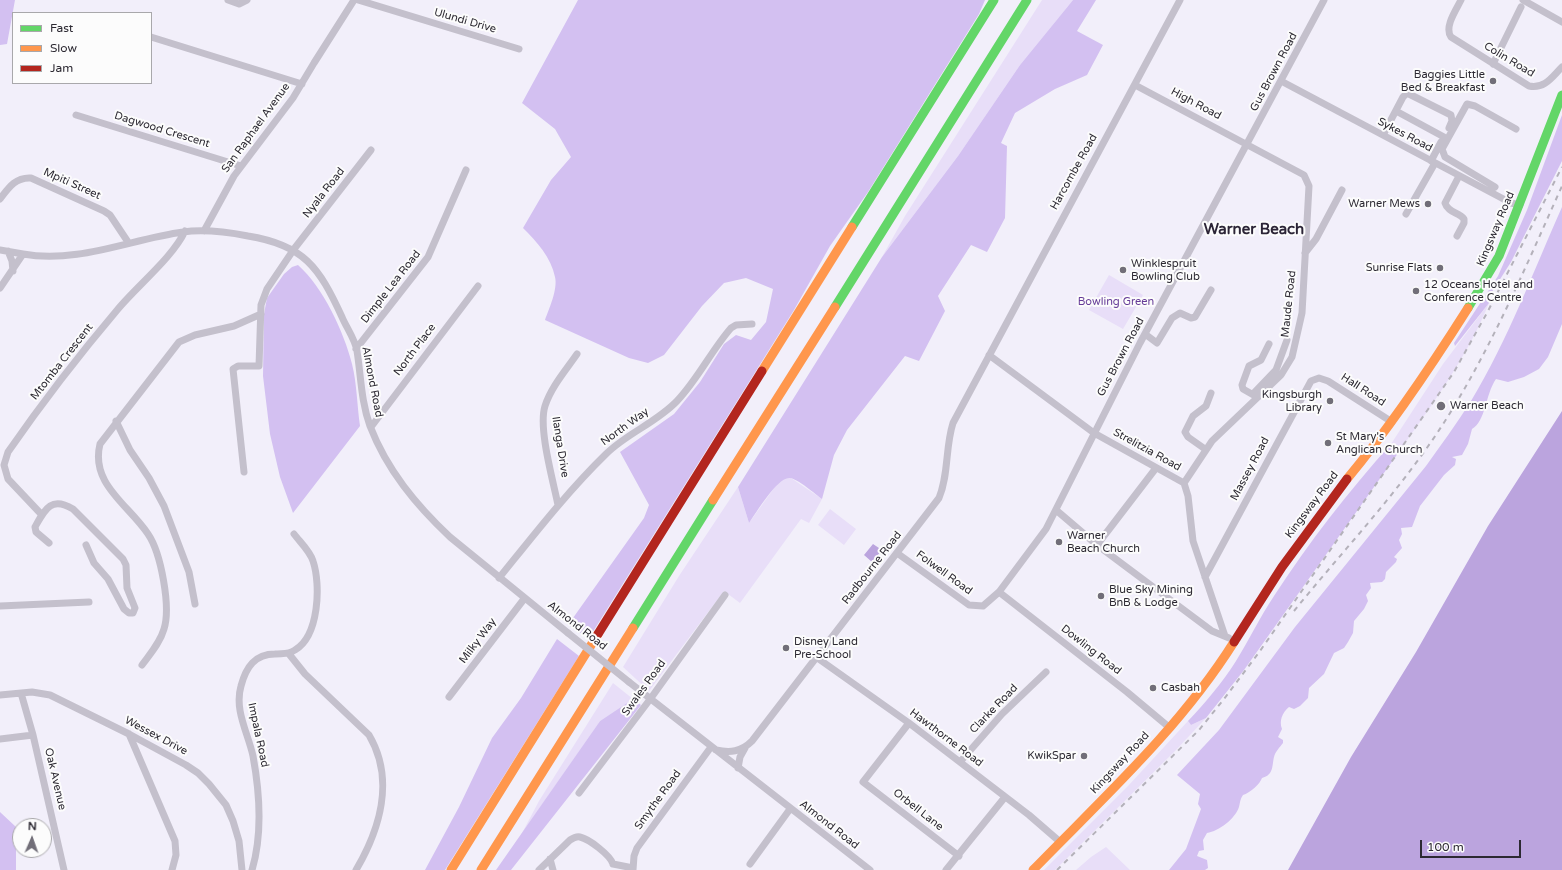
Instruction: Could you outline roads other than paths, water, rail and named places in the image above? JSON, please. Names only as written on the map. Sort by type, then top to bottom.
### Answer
[{"type":"main road","points":[[451,870],[994,0]]},
{"type":"main road","points":[[481,870],[1027,0]]},
{"type":"main road","name":"Kingsway Road","points":[[1033,870],[1059,841],[1170,728],[1212,677],[1235,642],[1268,586],[1331,498],[1392,422],[1436,359],[1489,275],[1506,242],[1562,95]]},
{"type":"street","points":[[228,0],[239,4],[247,0]]},
{"type":"street","name":"San Raphael Avenue","points":[[204,231],[222,196],[241,166],[293,98],[354,0]]},
{"type":"street","name":"Ulundi Drive","points":[[358,0],[519,49]]},
{"type":"street","name":"Harcombe Road","points":[[989,355],[1180,0]]},
{"type":"street","name":"Gus Brown Road","points":[[979,607],[988,604],[1046,529],[1145,334],[1324,0]]},
{"type":"street","name":"Colin Road","points":[[1461,0],[1449,28],[1449,34],[1451,37],[1523,83],[1533,86],[1539,87],[1546,84],[1562,67]]},
{"type":"street","points":[[1493,64],[1522,4],[1562,22]]},
{"type":"street","points":[[152,37],[302,84]]},
{"type":"street","name":"Sykes Road","points":[[1281,81],[1511,203],[1520,205]]},
{"type":"street","name":"High Road","points":[[1135,85],[1246,144]]},
{"type":"street","points":[[1383,135],[1403,97],[1407,93],[1441,110],[1452,118],[1433,162],[1406,214]]},
{"type":"street","points":[[1495,187],[1445,157],[1442,149],[1467,104],[1474,106],[1516,129]]},
{"type":"street","points":[[1396,111],[1444,137]]},
{"type":"street","name":"Dagwood Crescent","points":[[76,116],[241,166]]},
{"type":"street","name":"Maude Road","points":[[1184,483],[1205,450],[1230,422],[1255,396],[1281,375],[1292,357],[1302,313],[1309,186],[1304,175],[1246,144]]},
{"type":"street","name":"Nyala Road","points":[[294,250],[371,150]]},
{"type":"street","points":[[1457,164],[1456,174],[1445,203],[1450,211],[1460,215],[1464,219],[1464,223],[1457,236]]},
{"type":"street","name":"Dimple Lea Road","points":[[356,349],[428,257],[466,170]]},
{"type":"street","name":"Mpiti Street","points":[[0,199],[17,180],[31,178],[104,211],[110,215],[128,242]]},
{"type":"street","points":[[1305,252],[1316,239],[1342,190]]},
{"type":"street","name":"Almond Road","points":[[0,250],[49,257],[75,255],[128,242],[185,231],[204,231],[248,236],[277,242],[294,250],[307,260],[324,282],[356,349],[362,399],[370,427],[389,465],[433,521],[524,599],[870,870]]},
{"type":"street","name":"Mtomba Crescent","points":[[41,514],[8,479],[4,465],[8,452],[118,308],[173,250],[185,231]]},
{"type":"street","points":[[244,472],[232,372],[234,367],[259,366],[262,300],[267,288],[294,250]]},
{"type":"street","points":[[8,251],[12,262],[13,271]]},
{"type":"street","points":[[0,288],[24,254]]},
{"type":"street","name":"North Place","points":[[370,427],[478,286]]},
{"type":"street","points":[[1145,334],[1157,343],[1174,315],[1180,313],[1191,318],[1195,317],[1211,290]]},
{"type":"street","points":[[142,665],[162,635],[164,627],[166,608],[160,566],[151,538],[123,503],[107,486],[100,474],[98,459],[100,444],[116,421],[179,342],[195,335],[234,326],[261,314]]},
{"type":"street","name":"North Way","points":[[499,578],[558,505],[607,453],[676,403],[691,386],[731,328],[736,325],[752,324]]},
{"type":"street","points":[[1269,344],[1261,360],[1249,366],[1242,385],[1243,389],[1255,396],[1276,370],[1287,340]]},
{"type":"street","name":"Ilanga Drive","points":[[558,505],[544,431],[543,415],[550,394],[577,354]]},
{"type":"street","name":"Strelitzia Road","points":[[989,355],[1094,433],[1184,483],[1188,496],[1193,541],[1225,636]]},
{"type":"street","name":"Radbourne Road","points":[[747,746],[939,498],[945,479],[949,436],[953,423],[989,355]]},
{"type":"street","name":"Hall Road","points":[[1322,378],[1357,398],[1392,422]]},
{"type":"street","name":"Massey Road","points":[[1205,577],[1308,386],[1315,379],[1322,378]]},
{"type":"street","points":[[1205,450],[1188,437],[1185,432],[1193,416],[1206,406],[1211,393]]},
{"type":"street","points":[[116,421],[130,450],[149,478],[164,506],[189,572],[195,604]]},
{"type":"street","points":[[1097,545],[1156,468]]},
{"type":"street","points":[[49,543],[35,530],[41,514],[52,505],[65,504],[73,509],[120,555],[126,565],[127,588],[135,608],[133,612],[127,612],[124,609],[112,584],[94,564],[86,545]]},
{"type":"street","points":[[1056,510],[1097,545],[1212,631],[1235,642]]},
{"type":"street","points":[[294,534],[313,560],[317,576],[318,594],[313,623],[308,637],[297,650],[289,654],[305,674],[369,735],[376,746],[383,775],[382,804],[366,852],[356,870]]},
{"type":"street","name":"Folwell Road","points":[[897,553],[963,602],[973,607],[979,607]]},
{"type":"street","name":"Dowling Road","points":[[998,592],[1127,692],[1170,728]]},
{"type":"street","name":"Swales Road","points":[[580,793],[651,698],[725,594]]},
{"type":"street","name":"Milky Way","points":[[450,697],[524,599]]},
{"type":"street","points":[[0,606],[89,602]]},
{"type":"street","name":"Impala Road","points":[[252,870],[258,844],[260,812],[253,756],[240,710],[240,687],[248,666],[256,658],[264,654],[289,654]]},
{"type":"street","name":"Hawthorne Road","points":[[816,657],[909,723],[1059,841]]},
{"type":"street","name":"Clarke Road","points":[[960,762],[1002,714],[1046,672]]},
{"type":"street","name":"Wessex Drive","points":[[0,695],[36,692],[50,695],[129,734],[186,765],[209,784],[226,805],[233,821],[238,841],[242,870]]},
{"type":"street","name":"Oak Avenue","points":[[21,693],[34,735],[64,870]]},
{"type":"street","name":"Orbell Lane","points":[[909,723],[863,782],[959,856]]},
{"type":"street","points":[[129,734],[175,841],[176,855],[172,870]]},
{"type":"street","points":[[0,739],[34,735]]},
{"type":"street","points":[[713,748],[734,752],[747,746]]},
{"type":"street","points":[[738,768],[740,757],[747,746]]},
{"type":"street","name":"Smythe Road","points":[[633,869],[637,848],[713,748]]},
{"type":"street","points":[[946,870],[959,856],[1005,797]]},
{"type":"street","points":[[750,864],[790,808]]},
{"type":"street","points":[[539,870],[570,840],[579,837],[608,856],[610,867],[633,869]]},
{"type":"street","points":[[550,859],[553,870]]},
{"type":"railway","points":[[1057,870],[1199,730],[1260,651],[1454,372],[1488,311],[1562,167]]},
{"type":"railway","points":[[1294,611],[1391,495],[1410,471],[1445,421],[1493,335],[1522,276],[1562,186]]},
{"type":"place","name":"Baggies Little Bed & Breakfast","points":[[1493,81]]},
{"type":"place","name":"Warner Mews","points":[[1428,204]]},
{"type":"place","name":"Sunrise Flats","points":[[1440,268]]},
{"type":"place","name":"Winklespruit Bowling Club","points":[[1123,270]]},
{"type":"place","name":"12 Oceans Hotel and Conference Centre","points":[[1416,291]]},
{"type":"place","name":"Kingsburgh Library","points":[[1330,401]]},
{"type":"place","name":"Warner Beach","points":[[1441,406]]},
{"type":"place","name":"St Mary's Anglican Church","points":[[1328,443]]},
{"type":"place","name":"Warner Beach Church","points":[[1059,542]]},
{"type":"place","name":"Blue Sky Mining BnB & Lodge","points":[[1101,596]]},
{"type":"place","name":"Disney Land Pre-School","points":[[786,648]]},
{"type":"place","name":"Casbah","points":[[1153,688]]},
{"type":"place","name":"KwikSpar","points":[[1084,756]]},
{"type":"district","name":"Warner Beach","points":[[1254,230]]},
{"type":"park label","name":"Bowling Green","points":[[1116,302]]}]
